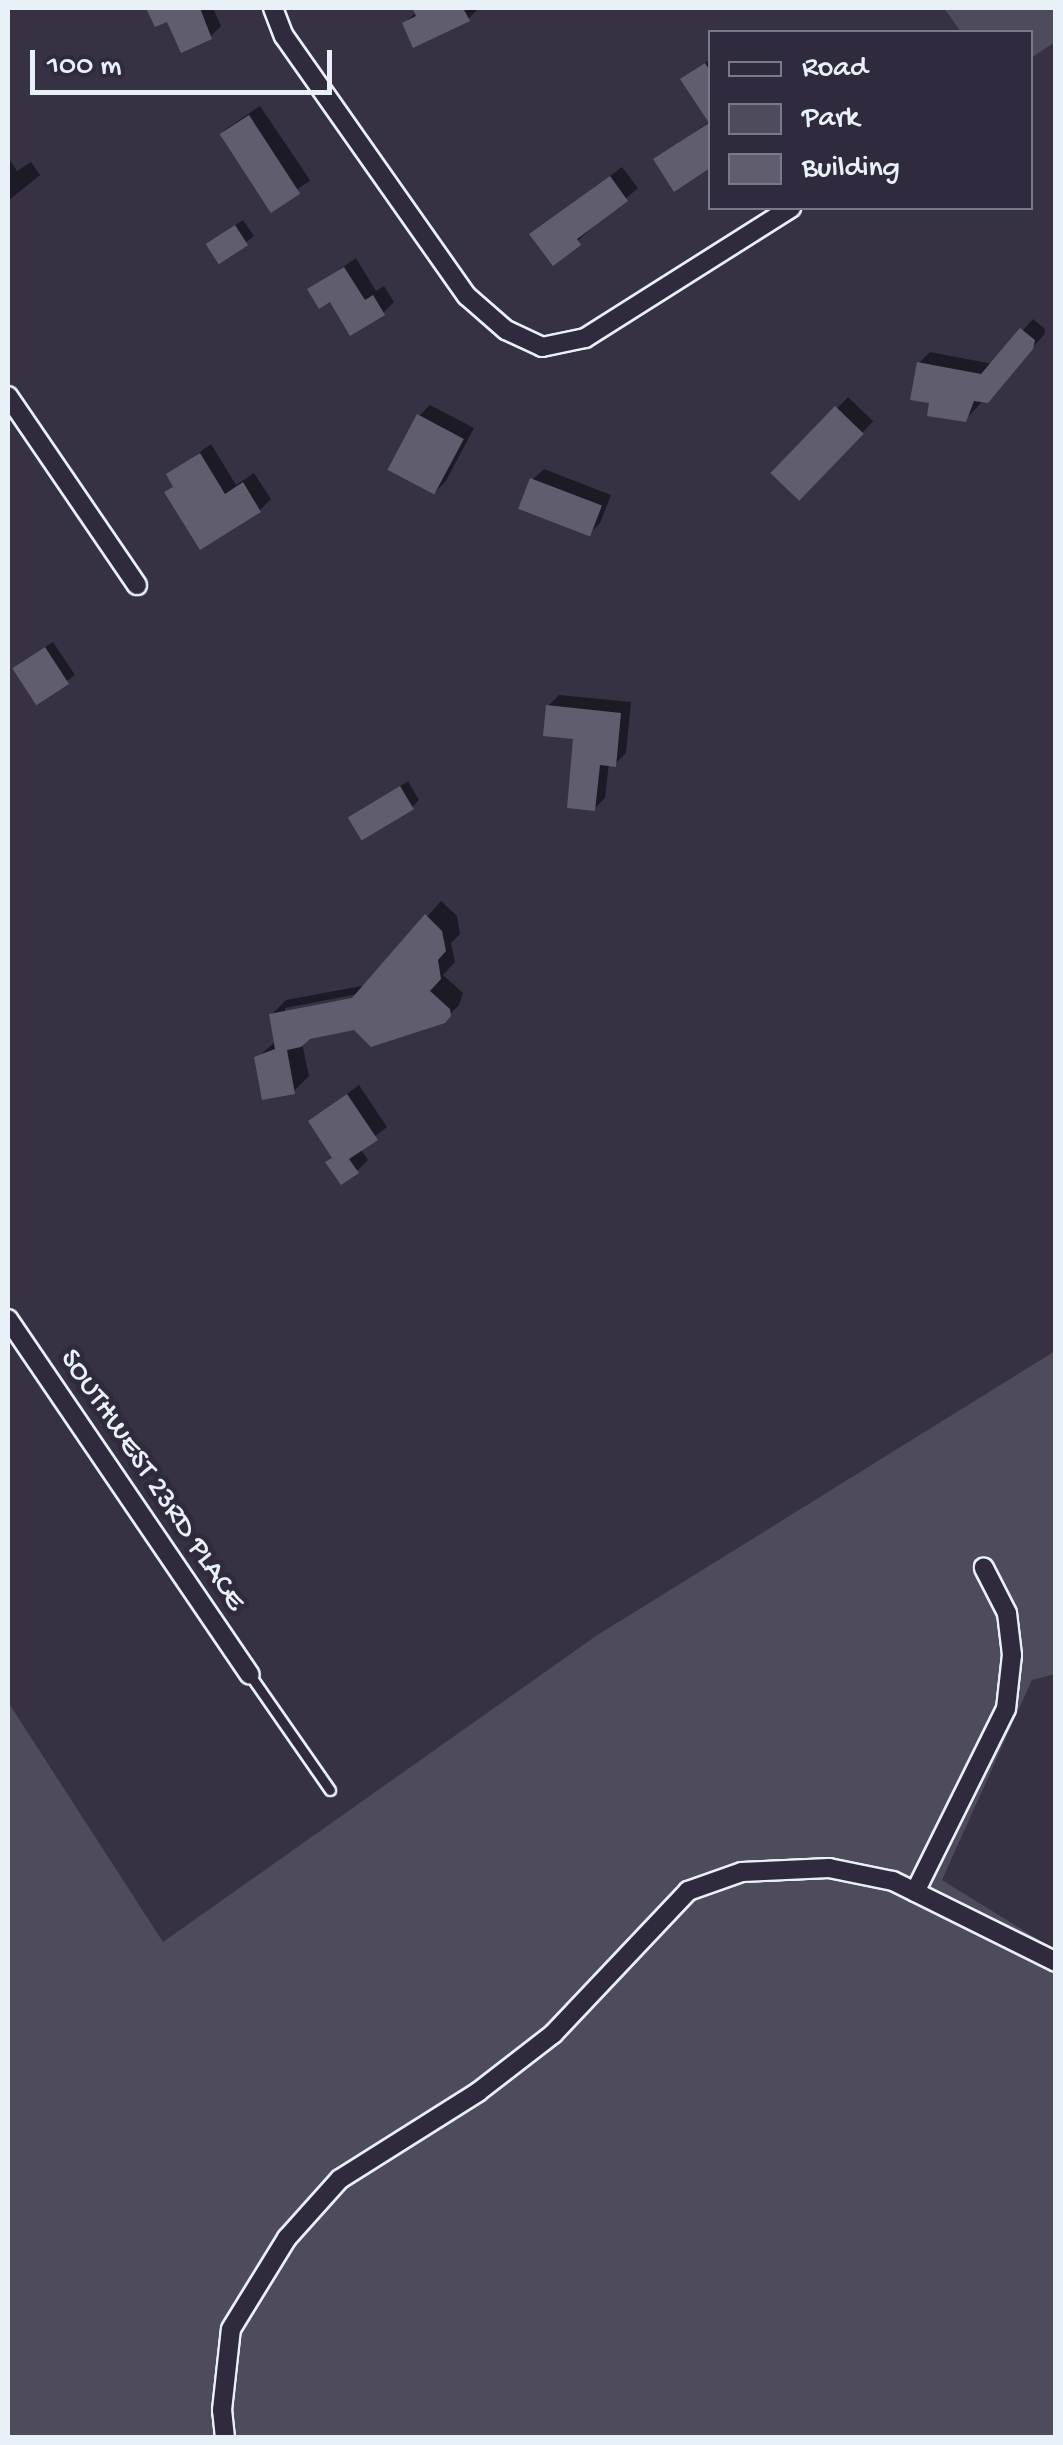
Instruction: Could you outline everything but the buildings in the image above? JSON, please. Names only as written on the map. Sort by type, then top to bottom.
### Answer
[{"type":"street","points":[[273,8],[284,36],[467,296],[506,330],[542,347],[585,338],[788,210]]},
{"type":"street","points":[[8,396],[137,585]]},
{"type":"street","name":"SOUTHWEST 23RD PLACE","points":[[8,1319],[250,1674]]},
{"type":"street","points":[[915,1892],[1006,1709],[1012,1656],[1007,1613],[984,1568]]},
{"type":"street","points":[[224,2438],[222,2410],[231,2329],[287,2238],[340,2179],[478,2092],[552,2034],[688,1891],[742,1872],[829,1868],[893,1881],[1056,1962]]},
{"type":"lane","points":[[250,1674],[330,1790]]},
{"type":"green space","points":[[944,8],[1055,8],[1055,42],[1033,57],[1033,30],[960,30]]},
{"type":"green space","points":[[1055,1351],[1055,1674],[1032,1680],[942,1880],[1055,1950],[1055,2437],[8,2437],[8,1702],[163,1942],[596,1636]]}]
